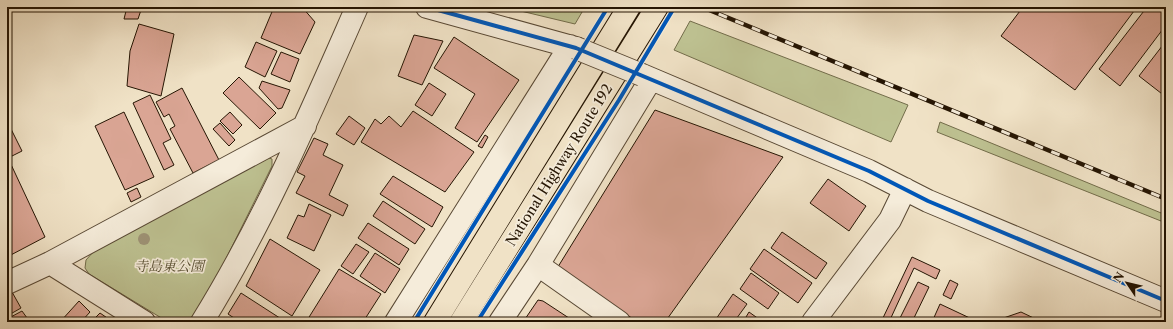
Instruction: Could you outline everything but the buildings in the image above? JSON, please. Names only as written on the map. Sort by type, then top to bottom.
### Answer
[{"type":"highway","name":"National Highway Route 192","points":[[435,322],[629,7]]},
{"type":"highway","name":"National Highway Route 192","points":[[461,322],[657,7]]},
{"type":"street","points":[[202,322],[233,272],[305,126],[356,7]]},
{"type":"street","points":[[427,7],[573,47],[869,171],[928,201],[1166,301]]},
{"type":"street","points":[[396,322],[573,47]]},
{"type":"street","points":[[500,322],[538,265],[646,77]]},
{"type":"street","points":[[7,283],[50,263],[305,126]]},
{"type":"street","points":[[813,322],[890,220],[905,189]]},
{"type":"street","points":[[50,263],[144,322]]},
{"type":"street","points":[[538,265],[620,322]]},
{"type":"green space","points":[[504,7],[585,7],[575,24]]},
{"type":"green space","points":[[690,21],[908,105],[891,142],[674,50]]},
{"type":"green space","points":[[940,122],[1166,215],[1166,223],[937,132]]},
{"type":"green space","name":"寺島東公園","points":[[266,157],[272,159],[272,166],[200,311],[185,322],[168,322],[89,274],[85,268],[86,260],[94,251]]},
{"type":"railway","points":[[702,7],[1166,199]]},
{"type":"cycle path","points":[[427,7],[576,48],[869,171],[928,201],[1166,301]]},
{"type":"cycle path","points":[[414,322],[608,7]]},
{"type":"cycle path","points":[[477,322],[619,100],[674,8]]}]
